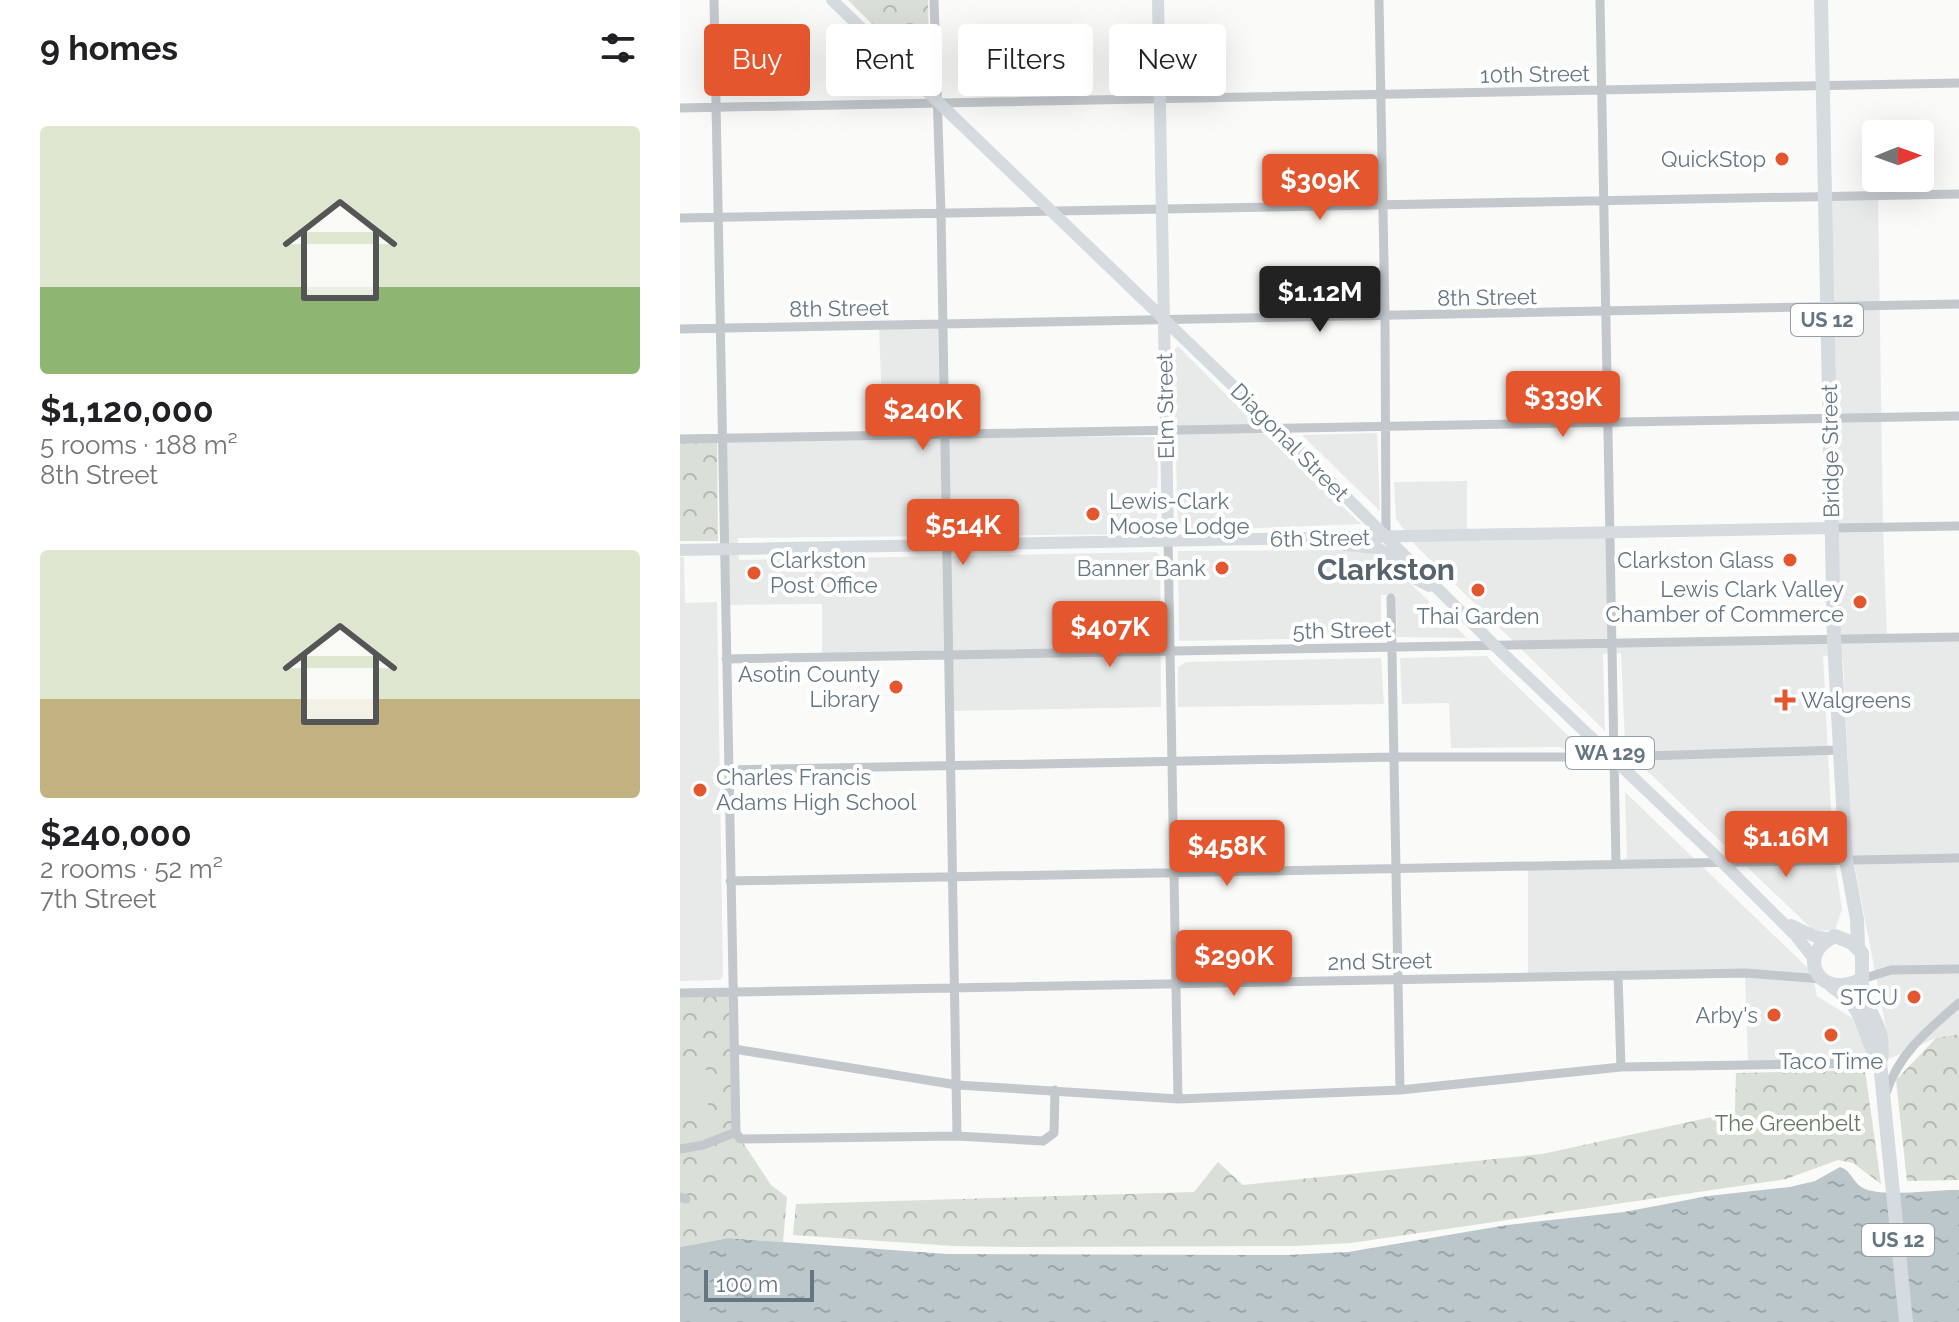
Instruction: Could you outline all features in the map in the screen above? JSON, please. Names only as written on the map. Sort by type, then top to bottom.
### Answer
[{"type":"highway","name":"Bridge Street","points":[[1821,0],[1834,639],[1846,860],[1861,953]]},
{"type":"highway","points":[[1815,962],[1819,948],[1832,938],[1846,920],[1853,902]]},
{"type":"highway","points":[[1832,938],[1841,937],[1861,953]]},
{"type":"highway","name":"US 12","points":[[1861,953],[1862,994],[1881,1031],[1883,1100],[1906,1322]]},
{"type":"highway","name":"US 12","points":[[1815,962],[1826,982],[1847,996],[1860,1013],[1870,1049],[1880,1063]]},
{"type":"highway","points":[[1826,982],[1849,985],[1862,979]]},
{"type":"main road","name":"Diagonal Street","points":[[832,0],[1278,429],[1494,645],[1724,864],[1781,921],[1815,962]]},
{"type":"main road","name":"Elm Street","points":[[1158,0],[1168,540]]},
{"type":"main road","name":"6th Street","points":[[680,550],[1832,528]]},
{"type":"main road","name":"WA 129","points":[[1337,537],[1345,545],[1377,548],[1412,577],[1442,593]]},
{"type":"main road","name":"Diagonal Street","points":[[1781,921],[1811,935],[1832,938]]},
{"type":"street","points":[[714,0],[736,1132],[740,1139],[957,1136],[1043,1141],[1054,1133],[1055,1090]]},
{"type":"street","points":[[934,0],[941,214],[957,1136]]},
{"type":"street","points":[[1379,0],[1386,537]]},
{"type":"street","points":[[1600,0],[1616,864]]},
{"type":"street","name":"10th Street","points":[[680,108],[1959,83]]},
{"type":"street","points":[[680,218],[1959,194]]},
{"type":"street","name":"8th Street","points":[[680,329],[1959,304]]},
{"type":"street","points":[[680,439],[1959,416]]},
{"type":"street","name":"6th Street","points":[[1832,528],[1959,526]]},
{"type":"street","name":"Elm Street","points":[[1168,540],[1178,1099]]},
{"type":"street","points":[[1391,598],[1400,1090]]},
{"type":"street","name":"5th Street","points":[[726,659],[1959,637]]},
{"type":"street","points":[[729,770],[1393,757],[1614,757],[1839,750]]},
{"type":"street","points":[[730,881],[1959,858]]},
{"type":"street","points":[[1861,953],[1891,970]]},
{"type":"street","points":[[1792,977],[1815,962]]},
{"type":"street","points":[[1862,979],[1891,970],[1959,969]]},
{"type":"street","name":"2nd Street","points":[[680,993],[1755,973],[1826,982]]},
{"type":"street","points":[[1618,975],[1621,1067]]},
{"type":"street","points":[[1883,1100],[1896,1066],[1917,1040],[1959,1003]]},
{"type":"street","points":[[734,1049],[957,1085],[1178,1099],[1400,1090],[1621,1067],[1880,1063]]},
{"type":"street","points":[[680,1149],[703,1145],[736,1132]]},
{"type":"shaded area","points":[[1878,196],[1887,638],[1959,637],[1959,1034],[1936,1038],[1880,1063],[1748,1064],[1745,973],[1528,976],[1528,866],[1616,864],[1627,857],[1625,792],[1812,972],[1817,996],[1852,1018],[1890,1049],[1852,852],[1843,660],[1823,655],[1833,851],[1842,909],[1835,930],[1814,931],[1641,765],[1625,743],[1621,653],[1603,654],[1605,731],[1417,547],[1396,519],[1394,482],[1467,481],[1467,534],[1610,532],[1613,642],[1834,639],[1825,197]]},
{"type":"shaded area","points":[[942,324],[945,435],[1154,437],[1158,441],[1157,527],[1151,534],[738,538],[739,560],[1156,552],[1160,556],[1161,707],[949,711],[948,655],[822,657],[822,604],[725,605],[723,438],[883,436],[879,325]]},
{"type":"shaded area","points":[[1178,346],[1268,437],[1361,524],[1182,531],[1178,528],[1173,351]]},
{"type":"shaded area","points":[[1377,433],[1380,511],[1302,435]]},
{"type":"shaded area","points":[[1359,550],[1383,557],[1467,638],[1397,637],[1396,595],[1381,595],[1381,637],[1179,641],[1178,551]]},
{"type":"shaded area","name":"Charles Francis Adams High School","points":[[680,557],[684,557],[685,603],[717,602],[723,976],[720,980],[680,981]]},
{"type":"shaded area","points":[[1487,656],[1579,746],[1568,750],[1560,747],[1451,748],[1449,703],[1402,704],[1400,658]]},
{"type":"shaded area","points":[[1381,658],[1384,704],[1178,707],[1178,667],[1186,662]]},
{"type":"green space","points":[[848,0],[928,0],[929,24],[872,24]]},
{"type":"green space","points":[[717,438],[718,541],[680,541],[680,439]]},
{"type":"green space","points":[[733,991],[736,1132],[771,1185],[787,1197],[783,1242],[728,1238],[680,1247],[680,993]]},
{"type":"green space","points":[[1959,1034],[1959,1180],[1907,1181],[1896,1080],[1936,1038]]},
{"type":"green space","points":[[695,1068],[708,1070],[708,1116],[703,1121],[680,1121],[680,1071]]},
{"type":"green space","name":"The Greenbelt","points":[[1865,1070],[1881,1184],[1853,1163],[1838,1160],[1786,1179],[1351,1243],[1294,1246],[954,1246],[793,1235],[796,1204],[1194,1192],[1218,1162],[1243,1185],[1542,1154],[1735,1112],[1736,1073]]},
{"type":"water","points":[[1840,1167],[1860,1186],[1871,1191],[1959,1190],[1959,1322],[680,1322],[680,1247],[728,1238],[947,1254],[1287,1255],[1348,1252],[1507,1225],[1624,1212],[1708,1196],[1790,1187],[1815,1181]]},
{"type":"place","name":"QuickStop","points":[[1782,159]]},
{"type":"place","name":"Lewis-Clark Moose Lodge","points":[[1093,514]]},
{"type":"place","name":"Clarkston Glass","points":[[1790,560]]},
{"type":"place","name":"Banner Bank","points":[[1222,568]]},
{"type":"place","name":"Clarkston Post Office","points":[[754,573]]},
{"type":"place","name":"Thai Garden","points":[[1478,590]]},
{"type":"place","name":"Lewis Clark Valley Chamber of Commerce","points":[[1860,602]]},
{"type":"place","name":"Asotin County Library","points":[[896,687]]},
{"type":"place","name":"Walgreens","points":[[1785,700]]},
{"type":"place","name":"Charles Francis Adams High School","points":[[700,790]]},
{"type":"place","name":"STCU","points":[[1914,997]]},
{"type":"place","name":"Arby's","points":[[1774,1015]]},
{"type":"place","name":"Taco Time","points":[[1831,1035]]},
{"type":"district","name":"Clarkston","points":[[1386,570]]}]
